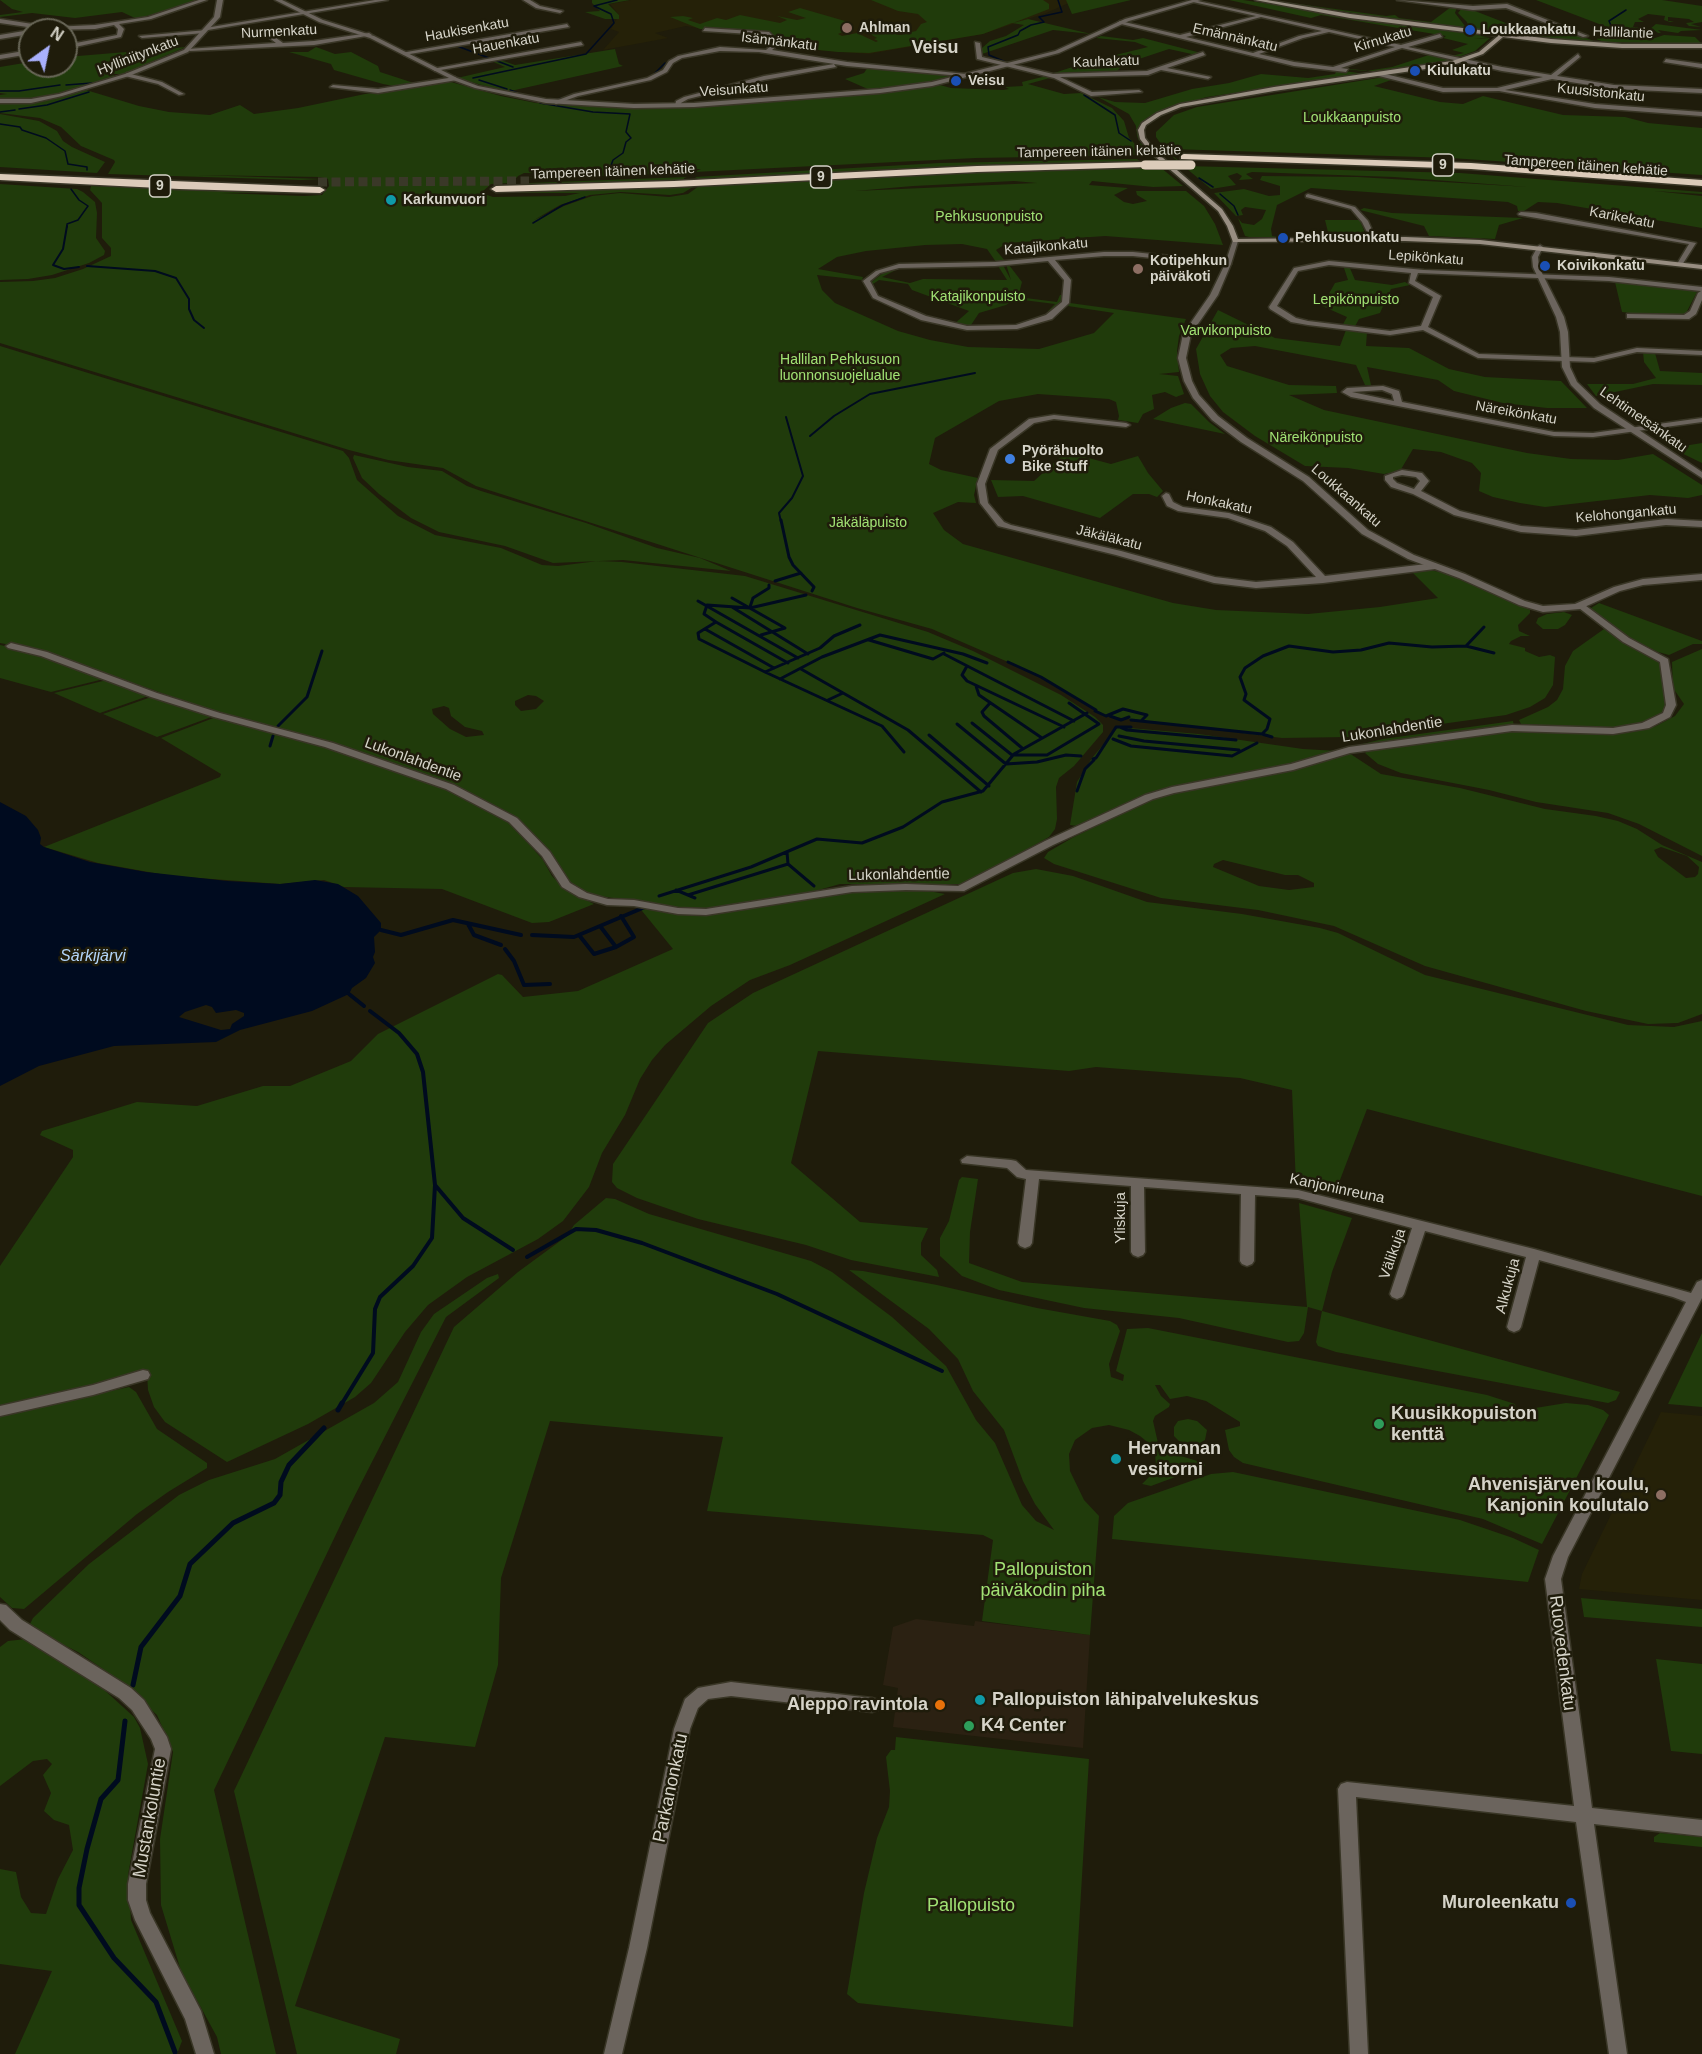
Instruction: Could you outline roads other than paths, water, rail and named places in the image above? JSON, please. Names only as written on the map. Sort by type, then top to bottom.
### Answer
[{"type":"highway","name":"Tampereen itäinen kehätie","points":[[529,181],[962,161],[1188,161],[1471,166],[1702,183]]},
{"type":"highway","name":"Tampereen itäinen kehätie","points":[[496,189],[686,184],[1142,161]]},
{"type":"highway","name":"Tampereen itäinen kehätie","points":[[1188,161],[1462,171],[1702,189]]},
{"type":"highway","name":"9","points":[[0,171],[319,186],[128,184],[0,177]]},
{"type":"main road","name":"Hallilantie","points":[[1258,0],[1359,17],[1501,36],[1603,45],[1702,46]]},
{"type":"main road","points":[[1501,36],[1481,52],[1462,60],[1193,103],[1166,111],[1144,124],[1141,134],[1146,145],[1220,210],[1230,226],[1235,242],[1373,239],[1461,241],[1540,247],[1702,267]]},
{"type":"street","points":[[78,29],[155,16],[204,0]]},
{"type":"street","name":"Hylliniitynkatu","points":[[0,101],[47,99],[127,75],[190,49],[217,17],[220,0]]},
{"type":"street","name":"Veisunkatu","points":[[278,0],[327,23],[369,35],[455,79],[503,94],[556,102],[622,106],[678,106],[897,89],[932,84],[974,75],[1065,49],[1120,23],[1196,0]]},
{"type":"street","points":[[142,36],[207,29],[384,0]]},
{"type":"street","points":[[526,0],[538,7],[560,11]]},
{"type":"street","points":[[1196,0],[1462,60],[1552,77],[1622,87],[1702,91]]},
{"type":"street","points":[[1400,0],[1473,8],[1507,6],[1516,3]]},
{"type":"street","points":[[1507,6],[1585,36]]},
{"type":"street","points":[[1179,37],[1199,32],[1211,33],[1262,16]]},
{"type":"street","points":[[0,21],[18,24]]},
{"type":"street","name":"Emännänkatu","points":[[1120,23],[1294,64],[1346,70]]},
{"type":"street","points":[[78,45],[120,35],[121,30],[116,24]]},
{"type":"street","name":"Haukisenkatu","points":[[404,53],[567,26]]},
{"type":"street","points":[[78,29],[116,37]]},
{"type":"street","points":[[705,30],[766,33],[777,43],[768,51]]},
{"type":"street","points":[[1253,54],[1268,49],[1278,49],[1329,31]]},
{"type":"street","points":[[265,32],[282,45]]},
{"type":"street","points":[[0,37],[18,34]]},
{"type":"street","name":"Nurmenkatu","points":[[190,49],[282,45],[369,35]]},
{"type":"street","name":"Kirnukatu","points":[[1334,69],[1440,36]]},
{"type":"street","name":"Kauhakatu","points":[[977,43],[980,58],[1053,76],[1140,74],[1162,69],[1203,54]]},
{"type":"street","name":"Hauenkatu","points":[[435,69],[581,44]]},
{"type":"street","points":[[516,48],[528,52]]},
{"type":"street","name":"Isännänkatu","points":[[556,102],[576,95],[649,79],[665,71],[676,59],[691,54],[733,49],[768,51],[840,63],[974,75]]},
{"type":"street","points":[[0,57],[18,54]]},
{"type":"street","points":[[1377,74],[1443,90],[1497,90],[1552,77],[1578,56]]},
{"type":"street","points":[[1666,61],[1702,66]]},
{"type":"street","points":[[678,106],[680,100],[688,97],[764,78],[840,63]]},
{"type":"street","points":[[1162,69],[1208,77]]},
{"type":"street","points":[[127,75],[160,83],[181,94]]},
{"type":"street","points":[[1053,76],[1091,94],[1138,92]]},
{"type":"street","points":[[333,87],[378,92],[455,79]]},
{"type":"street","name":"Kuusistonkatu","points":[[1497,90],[1574,104],[1702,114]]},
{"type":"street","points":[[1308,196],[1353,208],[1365,221],[1373,239]]},
{"type":"street","name":"Karikekatu","points":[[1521,214],[1702,243]]},
{"type":"street","name":"Loukkaankatu","points":[[1235,242],[1214,295],[1186,338],[1182,366],[1192,390],[1215,418],[1306,479],[1365,532],[1395,550],[1522,603],[1543,609],[1582,606]]},
{"type":"street","points":[[1680,264],[1693,243]]},
{"type":"street","name":"Lehtimetsänkatu","points":[[1540,247],[1535,260],[1563,326],[1569,374],[1581,393],[1596,406],[1702,476]]},
{"type":"street","name":"Katajikonkatu","points":[[1050,259],[1069,281],[1065,303],[1049,317],[1013,327],[967,328],[924,318],[874,297],[867,285],[868,278],[896,266],[995,264],[1050,259],[1117,254],[1228,264]]},
{"type":"street","name":"Lepikönkatu","points":[[1424,328],[1390,333],[1308,324],[1294,320],[1273,307],[1294,270],[1301,267],[1339,263],[1415,272],[1540,275]]},
{"type":"street","points":[[1415,272],[1411,282],[1437,296],[1424,328],[1480,356],[1598,360],[1637,350],[1702,352]]},
{"type":"street","points":[[1540,275],[1609,279],[1702,291],[1695,310],[1686,317],[1630,316]]},
{"type":"street","name":"Näreikönkatu","points":[[1398,404],[1396,393],[1391,390],[1375,387],[1347,390],[1346,392],[1351,395],[1551,434],[1593,435],[1702,420]]},
{"type":"street","name":"Jäkäläkatu","points":[[1126,425],[1054,417],[1032,421],[994,449],[981,484],[984,503],[1001,524],[1008,527],[1118,553],[1204,579],[1268,585],[1435,566]]},
{"type":"street","name":"Kelohongankatu","points":[[1416,492],[1438,505],[1470,518],[1535,531],[1586,533],[1666,522],[1702,524]]},
{"type":"street","name":"Honkakatu","points":[[1166,496],[1170,504],[1181,509],[1229,516],[1268,529],[1290,544],[1323,580]]},
{"type":"street","points":[[1582,606],[1628,585],[1662,579],[1702,578]]},
{"type":"street","name":"Lukonlahdentie","points":[[11,646],[44,654],[154,695],[217,715],[329,745],[450,787],[513,820],[546,854],[558,877],[566,885],[583,895],[607,902],[634,903],[678,911],[706,912],[859,889],[906,887],[960,889],[1049,843],[1157,794],[1278,770],[1356,749],[1518,727],[1613,731],[1645,726],[1667,715],[1671,705],[1665,661],[1626,640],[1582,606]]},
{"type":"street","name":"Kanjoninreuna","points":[[967,1160],[1011,1164],[1022,1174],[1298,1194],[1677,1293],[1698,1293]]},
{"type":"street","points":[[1025,1243],[1033,1175]]},
{"type":"street","name":"Yliskuja","points":[[1137,1183],[1138,1252]]},
{"type":"street","points":[[1246,1261],[1248,1191]]},
{"type":"street","name":"Välikuja","points":[[1397,1294],[1420,1225]]},
{"type":"street","name":"Alkukuja","points":[[1514,1327],[1534,1254]]},
{"type":"street","name":"Ruovedenkatu","points":[[1618,2054],[1553,1579],[1561,1556],[1698,1293]]},
{"type":"street","points":[[0,1411],[143,1376]]},
{"type":"street","name":"Mustankoluntie","points":[[0,1610],[16,1625],[125,1693],[138,1705],[159,1737],[162,1749],[137,1884],[137,1900],[141,1914],[194,2017],[205,2054]]},
{"type":"street","name":"Parkanonkatu","points":[[613,2054],[638,1948],[682,1729],[691,1704],[705,1693],[731,1689],[872,1705]]},
{"type":"street","points":[[1359,2054],[1347,1789],[1702,1828]]},
{"type":"water","name":"Särkijärvi","points":[[0,802],[26,816],[38,830],[41,838],[40,844],[44,847],[90,862],[146,872],[227,881],[280,884],[315,880],[338,884],[358,896],[381,923],[381,930],[374,937],[375,963],[366,978],[352,988],[349,994],[312,1011],[240,1030],[216,1042],[114,1046],[39,1066],[0,1086]],"holes":[[[206,1005],[212,1007],[216,1013],[236,1010],[244,1013],[244,1016],[232,1024],[230,1029],[221,1030],[179,1017],[185,1012]]]},
{"type":"waterway","points":[[473,78],[586,54],[614,23],[611,14],[594,6],[617,0]]},
{"type":"waterway","points":[[1008,63],[989,55],[988,47],[1018,35],[1020,31],[1031,25],[1044,22],[1039,17],[1062,12],[1058,0]]},
{"type":"waterway","points":[[1626,10],[1609,21],[1613,30],[1630,39]]},
{"type":"waterway","points":[[143,18],[159,14]]},
{"type":"waterway","points":[[457,46],[513,67]]},
{"type":"waterway","points":[[653,75],[665,63]]},
{"type":"waterway","points":[[479,80],[507,89]]},
{"type":"waterway","points":[[66,85],[92,83]]},
{"type":"waterway","points":[[0,91],[19,91],[60,85]]},
{"type":"waterway","points":[[510,90],[523,95]]},
{"type":"waterway","points":[[19,109],[47,105],[89,92]]},
{"type":"waterway","points":[[1084,95],[1115,115],[1119,133],[1131,141]]},
{"type":"waterway","points":[[552,100],[568,97]]},
{"type":"waterway","points":[[540,103],[593,112],[630,114],[626,132],[631,138],[626,142],[623,153],[613,160],[609,171]]},
{"type":"waterway","points":[[0,112],[15,110]]},
{"type":"waterway","points":[[0,124],[20,127],[22,130],[46,138],[65,151],[68,164],[87,167],[87,170]]},
{"type":"waterway","points":[[1199,178],[1213,187]]},
{"type":"waterway","points":[[67,226],[78,220],[88,206],[79,200],[71,189]]},
{"type":"waterway","points":[[1220,194],[1234,206],[1238,215]]},
{"type":"waterway","points":[[533,223],[563,205],[585,197]]},
{"type":"waterway","points":[[67,226],[63,249],[53,265],[64,269],[79,267]]},
{"type":"waterway","points":[[87,266],[155,271],[176,278],[189,299],[189,309],[194,320],[204,328]]},
{"type":"waterway","points":[[810,436],[834,416],[870,394],[975,373]]},
{"type":"waterway","points":[[781,522],[779,513],[792,498],[803,476],[786,417]]},
{"type":"waterway","points":[[781,520],[789,557],[801,573]]},
{"type":"waterway","points":[[775,581],[801,573]]},
{"type":"waterway","points":[[801,573],[814,587],[812,591]]},
{"type":"waterway","points":[[750,607],[753,598],[769,588],[769,585]]},
{"type":"waterway","points":[[750,608],[806,595]]},
{"type":"waterway","points":[[732,598],[750,608]]},
{"type":"waterway","points":[[698,601],[707,606]]},
{"type":"waterway","points":[[707,606],[798,658]]},
{"type":"waterway","points":[[707,606],[704,614],[716,622]]},
{"type":"waterway","points":[[707,606],[750,608]]},
{"type":"waterway","points":[[732,607],[772,632]]},
{"type":"waterway","points":[[750,608],[785,628],[772,632]]},
{"type":"waterway","points":[[716,622],[787,662]]},
{"type":"waterway","points":[[716,622],[698,633],[699,639],[765,672]]},
{"type":"waterway","points":[[807,654],[820,648],[834,636],[860,625]]},
{"type":"waterway","points":[[1466,646],[1484,627]]},
{"type":"waterway","points":[[705,629],[774,668]]},
{"type":"waterway","points":[[761,635],[772,632]]},
{"type":"waterway","points":[[772,632],[807,654]]},
{"type":"waterway","points":[[780,679],[822,657],[880,635],[963,654],[987,663]]},
{"type":"waterway","points":[[869,640],[933,659],[944,653]]},
{"type":"waterway","points":[[1262,734],[1267,729],[1270,719],[1244,700],[1246,694],[1240,677],[1245,668],[1263,656],[1289,646],[1333,652],[1361,650],[1389,643],[1432,647],[1466,646]]},
{"type":"waterway","points":[[1466,646],[1494,653]]},
{"type":"waterway","points":[[278,726],[307,697],[322,651]]},
{"type":"waterway","points":[[798,658],[807,654]]},
{"type":"waterway","points":[[944,654],[1073,721]]},
{"type":"waterway","points":[[787,662],[798,658]]},
{"type":"waterway","points":[[765,672],[787,662]]},
{"type":"waterway","points":[[1008,662],[1041,677],[1096,710]]},
{"type":"waterway","points":[[967,666],[962,675],[967,681],[1063,727]]},
{"type":"waterway","points":[[801,669],[908,730],[981,792]]},
{"type":"waterway","points":[[765,672],[780,679]]},
{"type":"waterway","points":[[780,679],[882,726],[904,752]]},
{"type":"waterway","points":[[976,686],[979,695],[1042,738]]},
{"type":"waterway","points":[[828,700],[843,693]]},
{"type":"waterway","points":[[990,703],[982,712],[984,716],[1022,748]]},
{"type":"waterway","points":[[1069,703],[1085,714]]},
{"type":"waterway","points":[[1095,711],[1106,716],[1123,709],[1147,715],[1141,721]]},
{"type":"waterway","points":[[1013,755],[1047,755],[1099,724],[1085,714]]},
{"type":"waterway","points":[[1073,721],[1085,714]]},
{"type":"waterway","points":[[1110,716],[1121,720],[1129,717]]},
{"type":"waterway","points":[[1131,720],[1262,734]]},
{"type":"waterway","points":[[1063,727],[1073,721]]},
{"type":"waterway","points":[[972,723],[1013,755]]},
{"type":"waterway","points":[[957,724],[1006,764]]},
{"type":"waterway","points":[[1013,755],[1063,727]]},
{"type":"waterway","points":[[1093,759],[1096,758],[1116,727],[1120,727]]},
{"type":"waterway","points":[[1120,727],[1131,727]]},
{"type":"waterway","points":[[1120,727],[1127,730],[1236,740]]},
{"type":"waterway","points":[[1262,734],[1272,737]]},
{"type":"waterway","points":[[929,735],[988,785]]},
{"type":"waterway","points":[[270,746],[273,736]]},
{"type":"waterway","points":[[1119,736],[1144,741],[1239,750]]},
{"type":"waterway","points":[[1113,739],[1131,746],[1232,756],[1257,743]]},
{"type":"waterway","points":[[1006,764],[1013,755]]},
{"type":"waterway","points":[[1006,764],[1037,762],[1066,755],[1081,756]]},
{"type":"waterway","points":[[1077,791],[1085,769],[1094,760]]},
{"type":"waterway","points":[[988,785],[1006,764]]},
{"type":"waterway","points":[[981,792],[988,785]]},
{"type":"waterway","points":[[677,890],[751,867],[817,839],[862,843],[903,827],[942,802],[981,792]]},
{"type":"waterway","points":[[787,852],[788,864]]},
{"type":"waterway","points":[[688,895],[788,864]]},
{"type":"waterway","points":[[788,864],[814,886]]},
{"type":"waterway","points":[[659,896],[677,890]]},
{"type":"waterway","points":[[677,890],[695,898]]},
{"type":"waterway","points":[[622,917],[645,907]]},
{"type":"waterway","points":[[600,926],[622,917]]},
{"type":"waterway","points":[[616,947],[634,937],[622,917]]},
{"type":"waterway","points":[[381,930],[401,935],[453,920],[521,935]]},
{"type":"waterway","points":[[468,924],[474,935],[501,945]]},
{"type":"waterway","points":[[532,935],[574,937],[600,926]]},
{"type":"waterway","points":[[600,926],[616,947]]},
{"type":"waterway","points":[[579,935],[594,954],[616,947]]},
{"type":"waterway","points":[[505,949],[514,961],[524,985],[550,984]]},
{"type":"waterway","points":[[349,994],[364,1006]]},
{"type":"waterway","points":[[370,1011],[399,1033],[417,1054],[423,1072],[435,1185]]},
{"type":"waterway","points":[[341,1405],[373,1353],[375,1309],[380,1297],[413,1266],[432,1238],[435,1185]]},
{"type":"waterway","points":[[435,1185],[463,1218],[513,1250]]},
{"type":"waterway","points":[[527,1257],[576,1229],[596,1230],[642,1243],[777,1294],[942,1371]]},
{"type":"waterway","points":[[338,1410],[342,1403]]},
{"type":"waterway","points":[[133,1685],[141,1647],[180,1596],[190,1564],[233,1523],[274,1503],[280,1495],[281,1482],[289,1465],[324,1428]]},
{"type":"waterway","points":[[125,1721],[118,1780],[101,1799],[87,1849],[79,1888],[79,1905],[114,1958],[156,2002],[175,2052]]},
{"type":"tunnel","points":[[318,182],[529,181]]},
{"type":"place","name":"Ahlman","points":[[847,28]]},
{"type":"place","name":"Loukkaankatu","points":[[1470,30]]},
{"type":"place","name":"Kiulukatu","points":[[1415,71]]},
{"type":"place","name":"Veisu","points":[[956,81]]},
{"type":"place","name":"Karkunvuori","points":[[391,200]]},
{"type":"place","name":"Pehkusuonkatu","points":[[1283,238]]},
{"type":"place","name":"Koivikonkatu","points":[[1545,266]]},
{"type":"place","name":"Kotipehkun päiväkoti","points":[[1138,269]]},
{"type":"place","name":"Pyörähuolto Bike Stuff","points":[[1010,459]]},
{"type":"place","name":"Kuusikkopuiston kenttä","points":[[1379,1424]]},
{"type":"place","name":"Hervannan vesitorni","points":[[1116,1459]]},
{"type":"place","name":"Ahvenisjärven koulu, Kanjonin koulutalo","points":[[1661,1495]]},
{"type":"place","name":"Pallopuiston lähipalvelukeskus","points":[[980,1700]]},
{"type":"place","name":"Aleppo ravintola","points":[[940,1705]]},
{"type":"place","name":"K4 Center","points":[[969,1726]]},
{"type":"place","name":"Muroleenkatu","points":[[1571,1903]]},
{"type":"district","name":"Veisu","points":[[935,48]]},
{"type":"park label","name":"Loukkaanpuisto","points":[[1352,118]]},
{"type":"park label","name":"Pehkusuonpuisto","points":[[989,217]]},
{"type":"park label","name":"Katajikonpuisto","points":[[978,297]]},
{"type":"park label","name":"Lepikönpuisto","points":[[1356,300]]},
{"type":"park label","name":"Varvikonpuisto","points":[[1226,331]]},
{"type":"park label","name":"Hallilan Pehkusuon luonnonsuojelualue","points":[[840,368]]},
{"type":"park label","name":"Näreikönpuisto","points":[[1316,438]]},
{"type":"park label","name":"Jäkäläpuisto","points":[[868,523]]},
{"type":"park label","name":"Pallopuiston päiväkodin piha","points":[[1043,1580]]},
{"type":"park label","name":"Pallopuisto","points":[[971,1906]]}]
